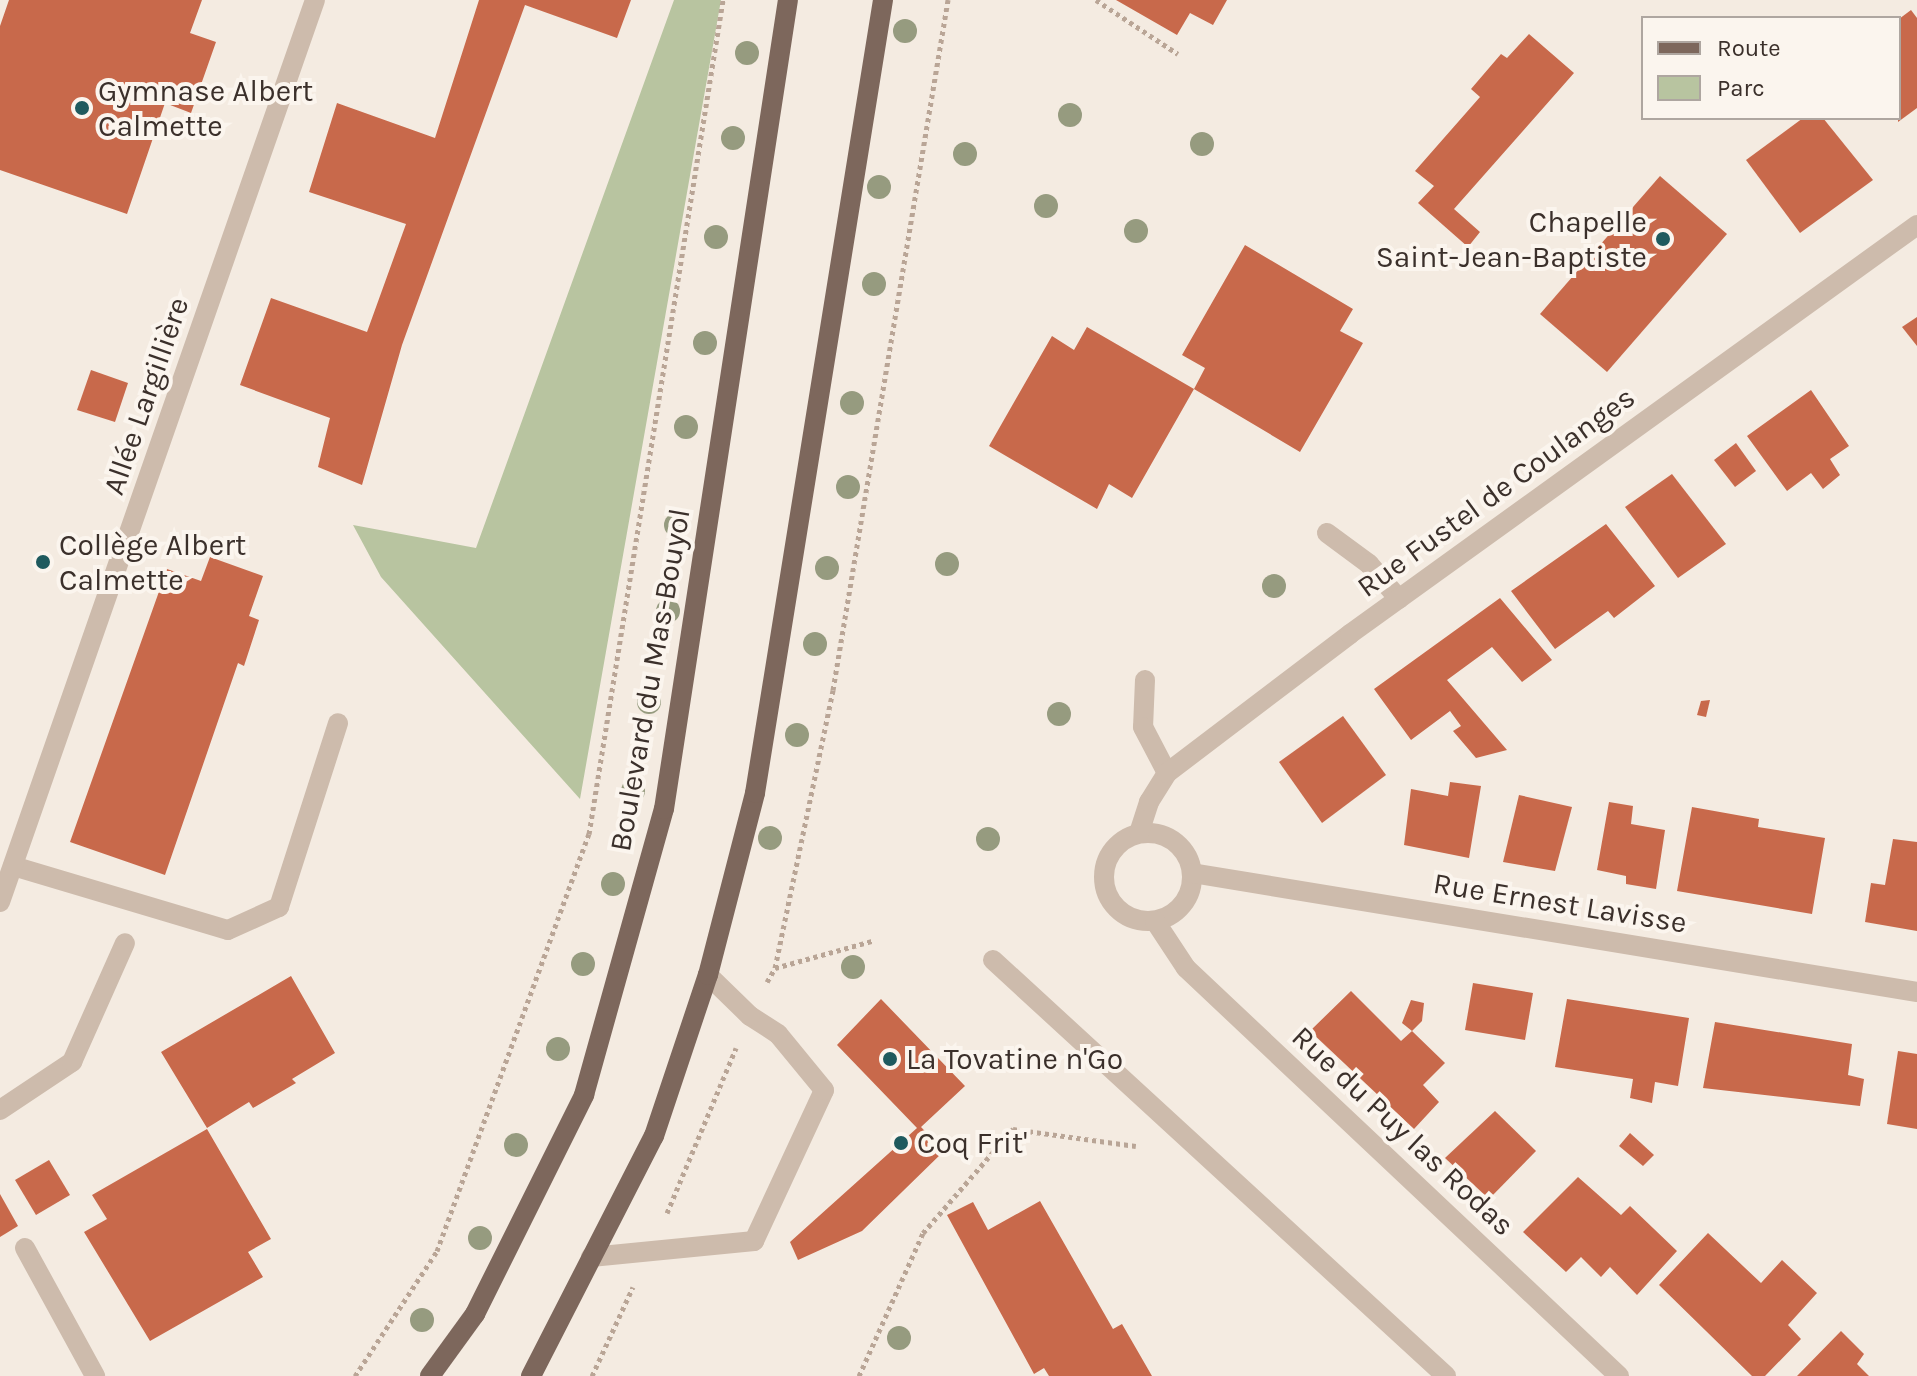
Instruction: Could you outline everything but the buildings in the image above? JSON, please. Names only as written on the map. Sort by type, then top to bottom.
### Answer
[{"type":"main road","name":"Boulevard du Mas-Bouyol","points":[[430,1376],[475,1314],[584,1095],[664,809],[788,0]]},
{"type":"main road","points":[[531,1376],[654,1136],[708,975],[755,793],[883,0]]},
{"type":"street","name":"Allée Largillière","points":[[0,902],[315,0]]},
{"type":"street","name":"Rue Fustel de Coulanges","points":[[1139,833],[1149,802],[1167,773],[1399,599],[1917,225]]},
{"type":"street","points":[[1327,533],[1369,564],[1399,599]]},
{"type":"street","points":[[1145,680],[1143,727],[1167,773]]},
{"type":"street","points":[[13,866],[228,930],[279,907],[338,723]]},
{"type":"street","points":[[1139,833],[1168,837],[1189,858],[1192,873],[1187,899],[1179,910],[1155,921],[1128,917],[1109,898],[1104,885],[1108,858],[1116,846],[1139,833]]},
{"type":"street","name":"Rue Ernest Lavisse","points":[[1192,873],[1917,992]]},
{"type":"street","name":"Rue du Puy las Rodas","points":[[1155,921],[1186,968],[1619,1376]]},
{"type":"street","points":[[0,1110],[72,1062],[125,943]]},
{"type":"street","points":[[993,960],[1446,1376]]},
{"type":"street","points":[[591,1257],[754,1241],[824,1090],[778,1034],[750,1016],[708,975]]},
{"type":"street","points":[[25,1248],[95,1376]]},
{"type":"path","points":[[355,1376],[437,1251],[589,834],[723,0]]},
{"type":"path","points":[[1096,0],[1178,54]]},
{"type":"path","points":[[775,968],[872,941]]},
{"type":"path","points":[[859,1376],[923,1233],[1013,1129],[1136,1146]]},
{"type":"green space","points":[[674,0],[721,0],[580,799],[381,577],[353,525],[476,548]]},
{"type":"place","name":"Gymnase Albert Calmette","points":[[82,108]]},
{"type":"place","name":"Chapelle Saint-Jean-Baptiste","points":[[1663,239]]},
{"type":"place","name":"Collège Albert Calmette","points":[[43,562]]},
{"type":"place","name":"La Tovatine n'Go","points":[[890,1059]]},
{"type":"place","name":"Coq Frit'","points":[[901,1143]]}]
